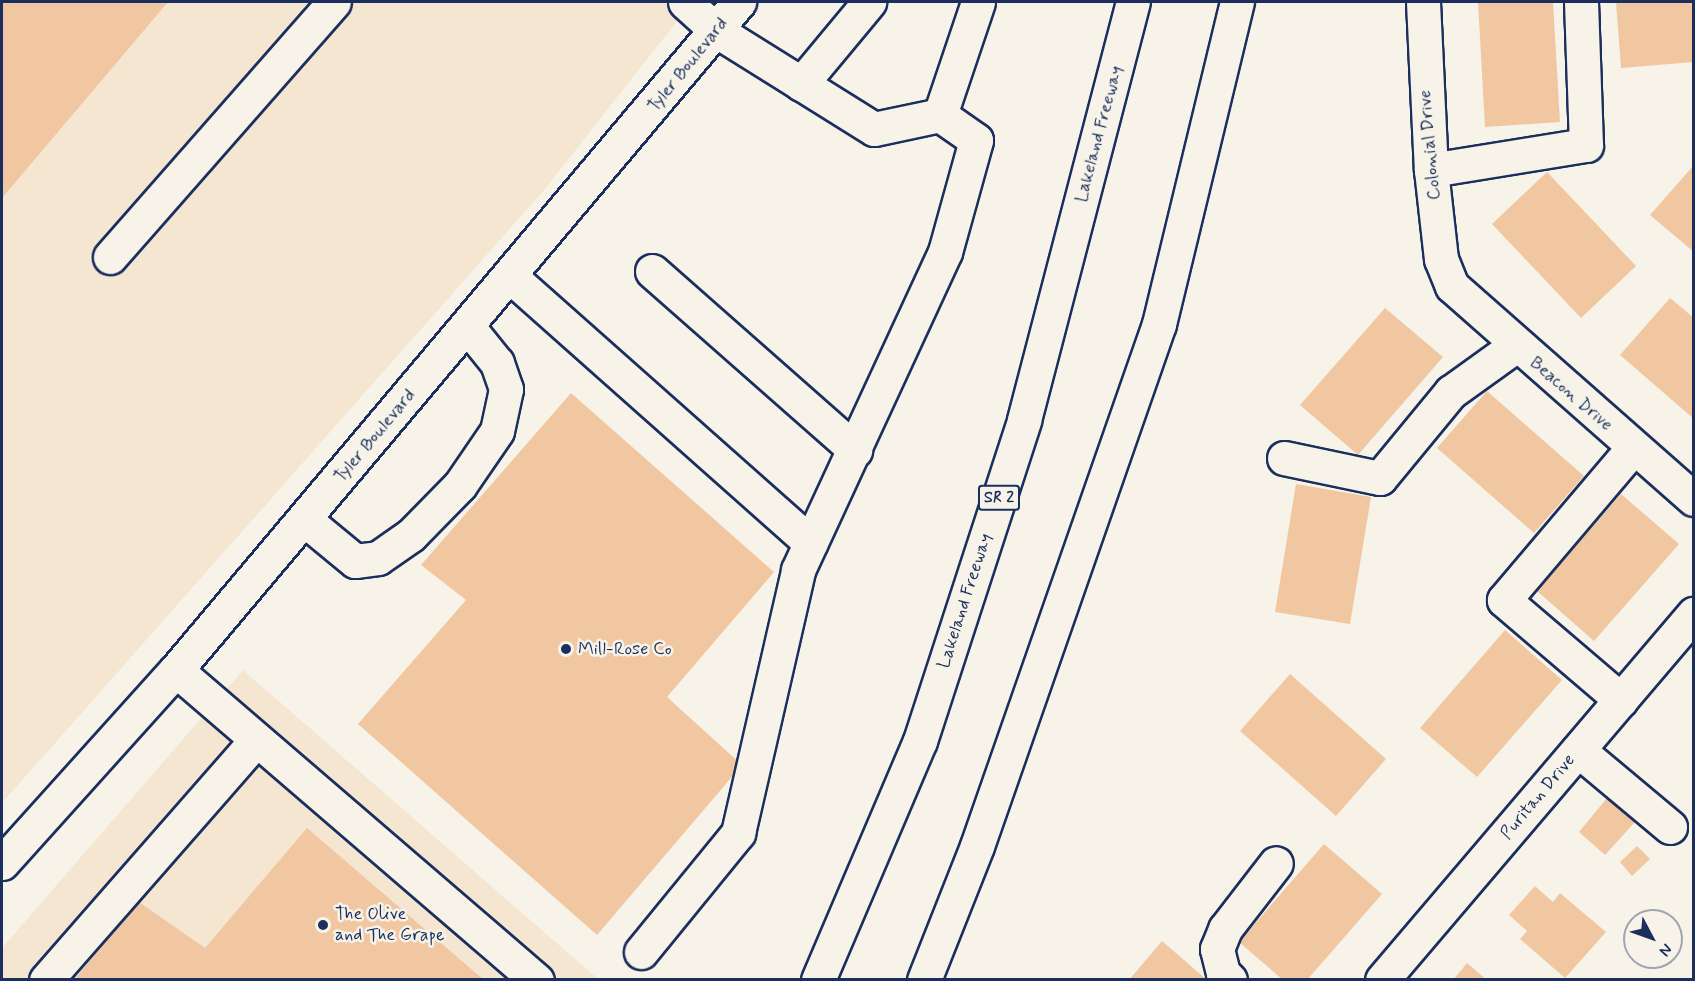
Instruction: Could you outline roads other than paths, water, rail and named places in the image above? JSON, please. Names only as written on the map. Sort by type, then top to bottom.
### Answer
[{"type":"main road","points":[[110,256],[334,2]]},
{"type":"main road","points":[[641,952],[738,833],[798,570],[945,252],[976,141],[940,115],[874,129],[717,31],[685,2]]},
{"type":"main road","name":"Tyler Boulevard","points":[[2,863],[176,670],[468,327],[739,2]]},
{"type":"main road","points":[[801,84],[869,2]]},
{"type":"main road","points":[[940,115],[978,2]]},
{"type":"main road","name":"Lakeland Freeway","points":[[818,980],[920,741],[1010,465],[1133,2]]},
{"type":"main road","points":[[924,980],[977,846],[1159,324],[1237,2]]},
{"type":"main road","name":"Colonial Drive","points":[[1423,2],[1431,170],[1441,259],[1452,286]]},
{"type":"main road","points":[[1431,170],[1586,145],[1581,2]]},
{"type":"main road","points":[[652,271],[855,450]]},
{"type":"main road","points":[[510,276],[811,543]]},
{"type":"main road","name":"Beacon Drive","points":[[1452,286],[1515,346],[1694,499]]},
{"type":"main road","points":[[304,519],[355,561],[378,558],[411,535],[460,485],[497,431],[506,389],[497,363],[468,327]]},
{"type":"main road","points":[[1284,458],[1380,478],[1451,392],[1515,346]]},
{"type":"main road","points":[[1621,700],[1504,600],[1633,448]]},
{"type":"main road","name":"Puritan Drive","points":[[1382,980],[1694,614]]},
{"type":"main road","points":[[176,670],[255,741],[537,980]]},
{"type":"main road","points":[[46,980],[255,741]]},
{"type":"main road","points":[[1578,750],[1670,827]]},
{"type":"main road","points":[[1230,980],[1223,973],[1217,950],[1225,929],[1276,863]]},
{"type":"place","name":"Mill-Rose Co","points":[[566,649]]},
{"type":"place","name":"The Olive and The Grape","points":[[323,925]]}]
